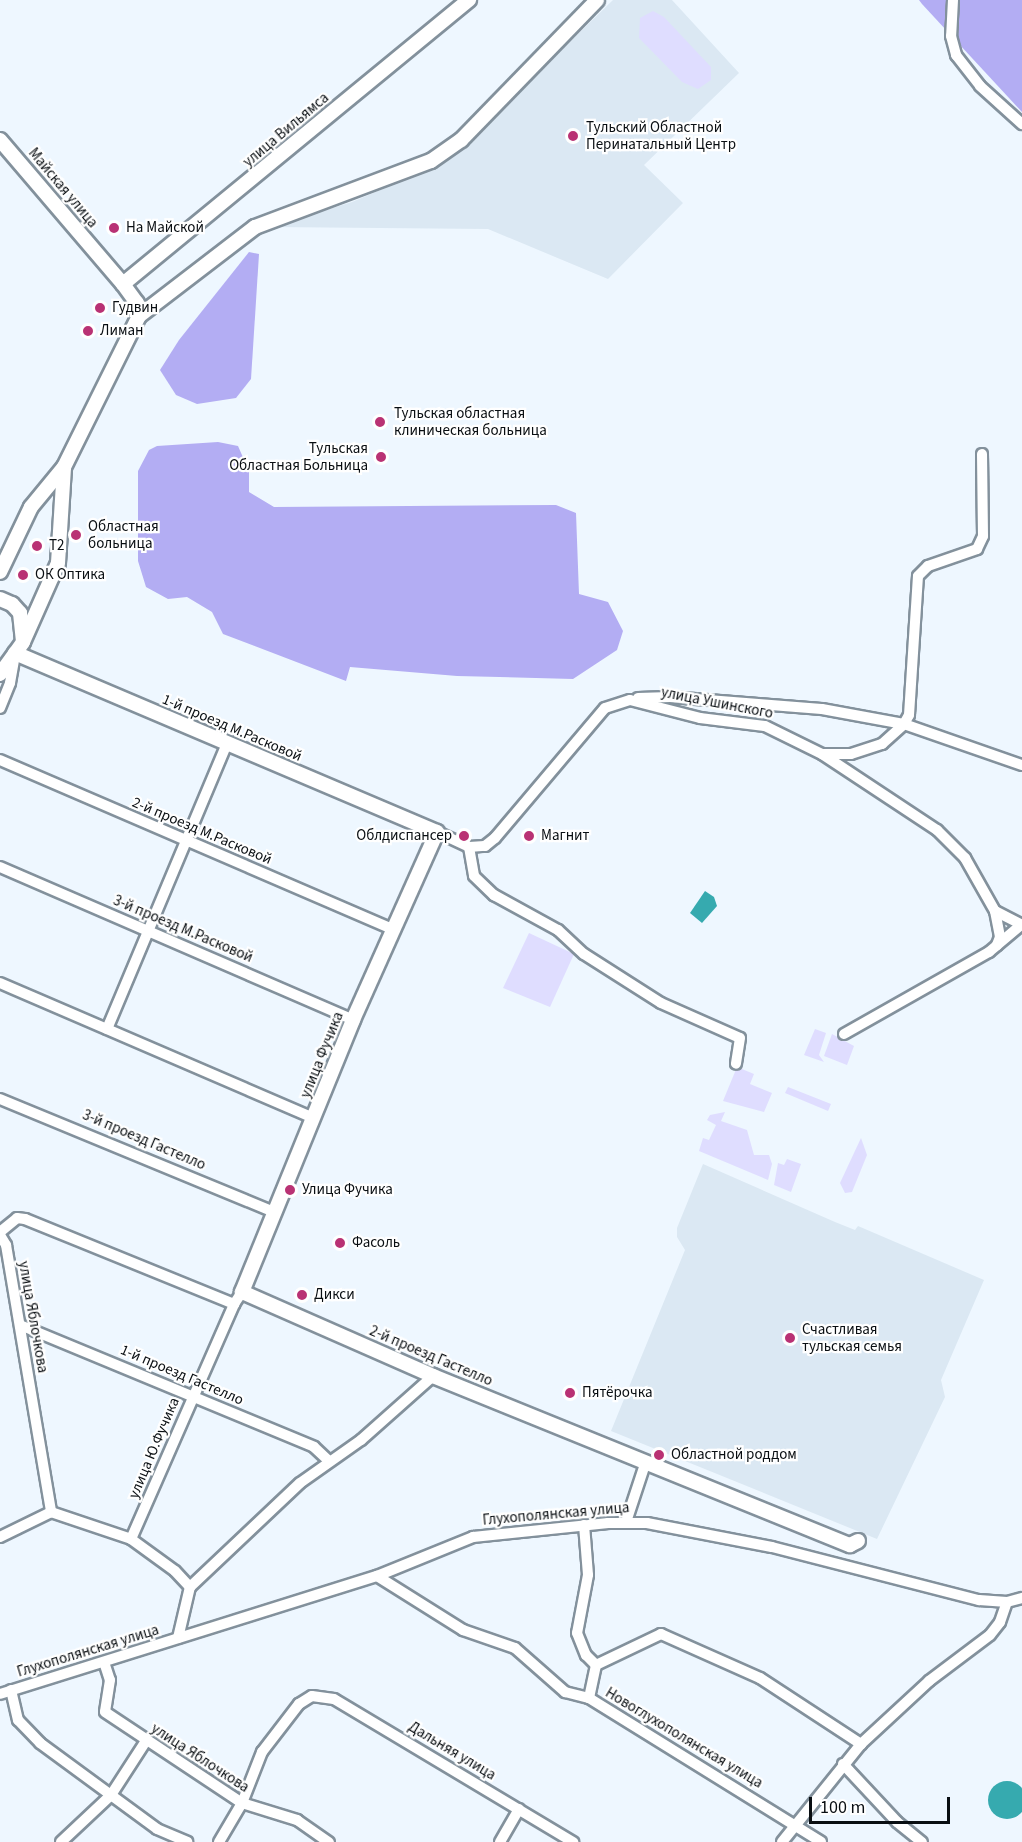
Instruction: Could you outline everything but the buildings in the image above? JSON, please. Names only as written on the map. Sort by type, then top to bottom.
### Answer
[{"type":"street","name":"улица Вильямса","points":[[123,284],[469,0]]},
{"type":"street","points":[[0,572],[31,507],[45,493],[64,467],[139,316],[255,226],[431,160],[461,140],[597,0]]},
{"type":"street","points":[[953,0],[951,36],[956,55],[980,86],[1022,123]]},
{"type":"street","name":"Майская улица","points":[[0,140],[123,284],[136,303],[139,316]]},
{"type":"street","points":[[822,754],[851,754],[882,744],[904,724],[909,715],[918,576],[928,566],[976,549],[983,537],[982,454]]},
{"type":"street","points":[[0,708],[10,683],[19,648],[58,562],[63,513],[64,467]]},
{"type":"street","points":[[45,493],[63,513]]},
{"type":"street","points":[[0,599],[12,604],[20,613],[19,648],[0,674]]},
{"type":"street","name":"1-й проезд М.Расковой","points":[[19,648],[227,744],[436,832]]},
{"type":"street","points":[[436,832],[470,847],[485,846],[495,838],[605,708],[630,700],[670,697],[822,709],[904,724],[1022,765]]},
{"type":"street","name":"улица Ушинского","points":[[630,700],[700,718],[765,726],[822,754],[955,845],[995,911]]},
{"type":"street","points":[[107,1029],[227,744]]},
{"type":"street","name":"2-й проезд М.Расковой","points":[[0,760],[393,929]]},
{"type":"street","name":"улица Фучика","points":[[238,1298],[353,1020],[436,832]]},
{"type":"street","points":[[470,847],[474,876],[494,895],[558,930],[584,954],[661,1003],[740,1038],[736,1064]]},
{"type":"street","name":"3-й проезд М.Расковой","points":[[0,867],[353,1020]]},
{"type":"street","points":[[844,1034],[997,946],[1022,925],[995,911]]},
{"type":"street","points":[[995,911],[1000,937],[997,946]]},
{"type":"street","points":[[0,983],[313,1118]]},
{"type":"street","name":"3-й проезд Гастелло","points":[[0,1099],[274,1212]]},
{"type":"street","name":"2-й проезд Гастелло","points":[[0,1233],[17,1218],[24,1219],[238,1298],[850,1545],[858,1540]]},
{"type":"street","name":"улица Яблочкова","points":[[0,1233],[6,1245],[51,1512]]},
{"type":"street","name":"улица Ю.Фучика","points":[[131,1539],[238,1298]]},
{"type":"street","name":"1-й проезд Гастелло","points":[[20,1325],[314,1447],[329,1461]]},
{"type":"street","points":[[178,1638],[189,1587],[329,1461],[361,1440],[433,1376]]},
{"type":"street","points":[[626,1522],[646,1461]]},
{"type":"street","points":[[0,1537],[51,1512],[131,1539],[175,1571],[189,1587]]},
{"type":"street","name":"Глухополянская улица","points":[[5,1692],[377,1576],[473,1537],[584,1525],[648,1523],[772,1547],[979,1600],[1007,1602],[1022,1598]]},
{"type":"street","points":[[584,1525],[588,1575],[577,1633],[586,1655],[596,1665]]},
{"type":"street","name":"Новоглухополянская улица","points":[[377,1576],[463,1629],[515,1648],[565,1692],[589,1698],[796,1823],[821,1842]]},
{"type":"street","points":[[782,1842],[861,1744],[928,1681],[990,1635],[1000,1622],[1007,1602]]},
{"type":"street","points":[[596,1665],[661,1634],[760,1678],[861,1744]]},
{"type":"street","name":"улица Яблочкова","points":[[104,1662],[110,1680],[105,1712],[242,1803],[297,1820],[329,1842]]},
{"type":"street","points":[[589,1698],[596,1665]]},
{"type":"street","points":[[5,1692],[18,1720],[40,1743],[157,1829],[186,1842]]},
{"type":"street","name":"Дальняя улица","points":[[242,1803],[262,1752],[299,1704],[312,1696],[334,1699],[573,1842]]},
{"type":"street","points":[[61,1842],[111,1795],[146,1741]]},
{"type":"street","points":[[843,1764],[897,1822],[922,1842]]},
{"type":"street","points":[[219,1842],[242,1803]]},
{"type":"street","points":[[500,1842],[519,1809]]},
{"type":"shaded area","name":"Тульский Областной Перинатальный Центр","points":[[613,0],[672,0],[739,73],[644,165],[683,203],[608,279],[488,229],[271,227],[352,202],[446,162]]},
{"type":"shaded area","points":[[919,0],[1022,0],[1022,112],[922,4]]},
{"type":"shaded area","points":[[653,11],[664,17],[711,67],[711,80],[698,89],[682,82],[639,38],[640,18]]},
{"type":"shaded area","points":[[249,252],[259,254],[251,379],[236,398],[197,404],[176,395],[160,370],[179,340]]},
{"type":"shaded area","points":[[218,442],[238,446],[249,471],[249,492],[274,507],[556,505],[576,513],[579,594],[608,602],[623,631],[617,650],[573,679],[457,676],[350,667],[346,681],[223,634],[212,612],[187,597],[168,599],[146,587],[138,561],[138,471],[149,450],[157,446]]},
{"type":"shaded area","points":[[529,933],[574,954],[550,1007],[503,988]]},
{"type":"shaded area","points":[[815,1029],[826,1033],[819,1055],[824,1062],[804,1055]]},
{"type":"shaded area","points":[[832,1034],[854,1046],[847,1065],[824,1056]]},
{"type":"shaded area","points":[[737,1067],[754,1074],[750,1084],[772,1093],[764,1112],[723,1101]]},
{"type":"shaded area","points":[[788,1087],[831,1104],[828,1111],[785,1093]]},
{"type":"shaded area","points":[[725,1112],[721,1121],[747,1130],[754,1155],[769,1155],[772,1164],[768,1180],[699,1151],[703,1138],[709,1140],[716,1125],[707,1120],[710,1115]]},
{"type":"shaded area","points":[[861,1138],[867,1155],[852,1192],[845,1193],[840,1183]]},
{"type":"shaded area","points":[[787,1159],[801,1164],[791,1192],[774,1185],[778,1163],[784,1165]]},
{"type":"shaded area","points":[[703,1164],[835,1222],[855,1230],[858,1226],[984,1280],[941,1380],[945,1397],[877,1539],[611,1431],[685,1250],[677,1237],[677,1228]]},
{"type":"water","points":[[705,891],[714,897],[717,906],[702,923],[690,913]]},
{"type":"water","points":[[1007,1781],[1020,1787],[1026,1800],[1020,1813],[1007,1819],[994,1813],[988,1800],[994,1787]]},
{"type":"place","name":"Тульский Областной Перинатальный Центр","points":[[573,136]]},
{"type":"place","name":"На Майской","points":[[114,228]]},
{"type":"place","name":"Гудвин","points":[[100,308]]},
{"type":"place","name":"Лиман","points":[[88,331]]},
{"type":"place","name":"Тульская областная клиническая больница","points":[[380,422]]},
{"type":"place","name":"Тульская Областная Больница","points":[[381,457]]},
{"type":"place","name":"Областная больница","points":[[76,535]]},
{"type":"place","name":"T2","points":[[37,546]]},
{"type":"place","name":"ОК Оптика","points":[[23,575]]},
{"type":"place","name":"Облдиспансер","points":[[464,836]]},
{"type":"place","name":"Магнит","points":[[529,836]]},
{"type":"place","name":"Улица Фучика","points":[[290,1190]]},
{"type":"place","name":"Фасоль","points":[[340,1243]]},
{"type":"place","name":"Дикси","points":[[302,1295]]},
{"type":"place","name":"Счастливая тульская семья","points":[[790,1338]]},
{"type":"place","name":"Пятёрочка","points":[[570,1393]]},
{"type":"place","name":"Областной роддом","points":[[659,1455]]}]
